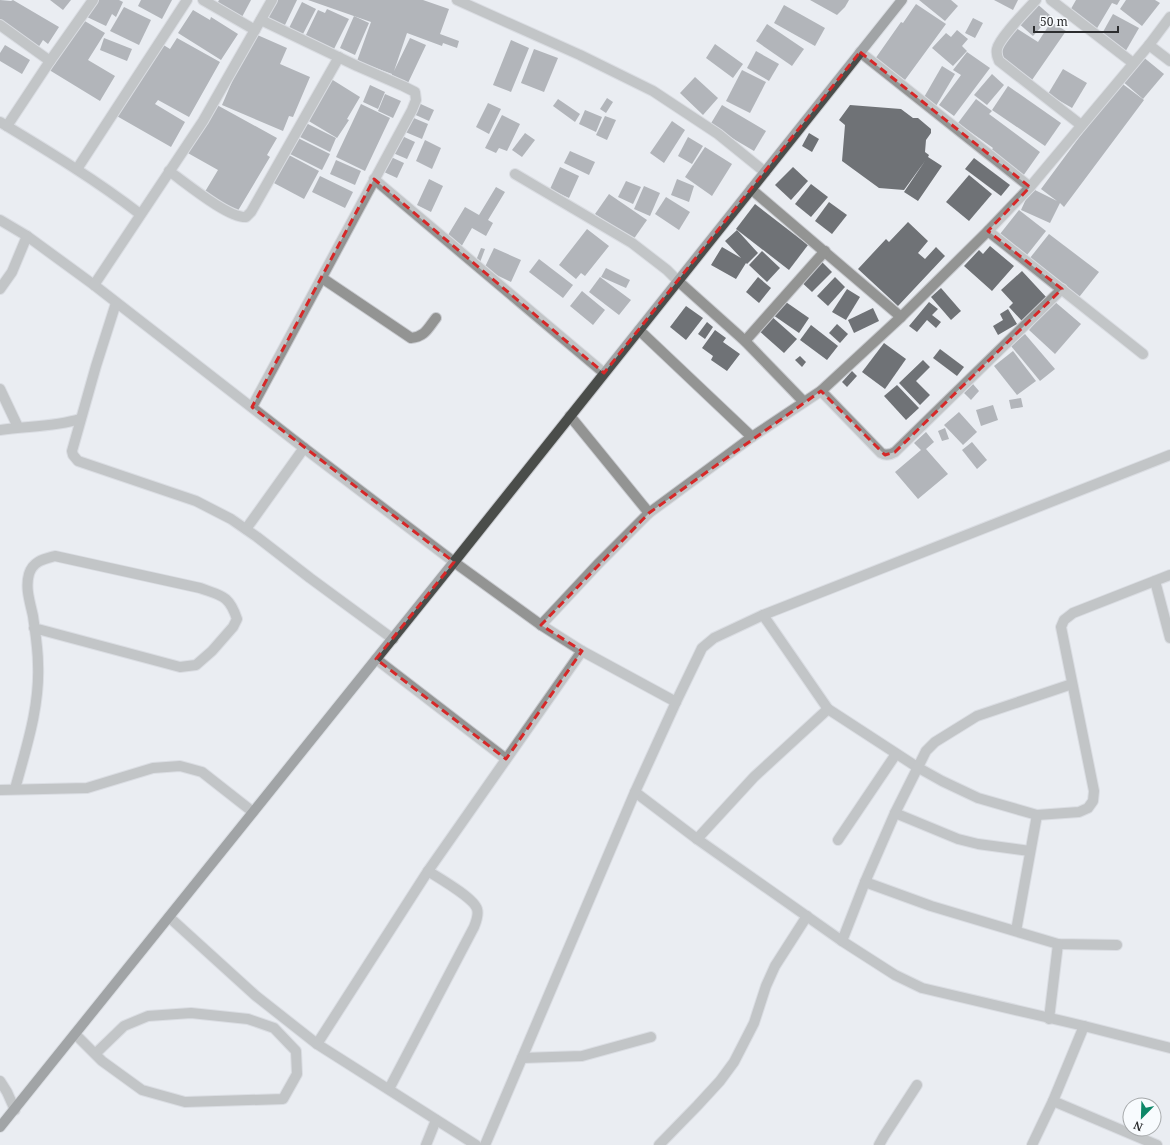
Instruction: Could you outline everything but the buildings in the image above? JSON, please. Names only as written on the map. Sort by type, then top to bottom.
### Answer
[{"type":"main road","points":[[0,1128],[393,639],[902,0]]},
{"type":"street","points":[[93,0],[4,124],[77,169],[140,214]]},
{"type":"street","points":[[77,169],[187,0]]},
{"type":"street","points":[[203,0],[255,30]]},
{"type":"street","points":[[94,285],[202,121],[272,0]]},
{"type":"street","points":[[457,0],[580,55],[654,91],[718,134],[765,172]]},
{"type":"street","points":[[1036,0],[1002,39],[997,48],[999,61],[1081,125]]},
{"type":"street","points":[[1051,0],[1133,63]]},
{"type":"street","points":[[541,625],[599,563],[649,513],[752,437],[821,391],[901,317],[1030,187],[1149,45],[1170,17]]},
{"type":"street","points":[[252,407],[416,100],[415,92],[261,20]]},
{"type":"street","points":[[0,25],[50,61]]},
{"type":"street","points":[[1149,45],[1170,61]]},
{"type":"street","points":[[860,52],[1030,187]]},
{"type":"street","points":[[169,171],[222,208],[241,217],[246,217],[251,212],[339,57]]},
{"type":"street","points":[[515,174],[632,243],[668,270],[678,281],[745,340],[804,402]]},
{"type":"street","points":[[374,179],[604,373]]},
{"type":"street","points":[[751,190],[825,251],[901,317]]},
{"type":"street","points":[[0,220],[27,236],[94,285],[304,448],[454,562],[541,625],[582,651],[676,702]]},
{"type":"street","points":[[988,231],[1143,354]]},
{"type":"street","points":[[0,289],[12,272],[27,236]]},
{"type":"street","points":[[745,340],[825,251]]},
{"type":"street","points":[[322,278],[410,338],[419,338],[436,318]]},
{"type":"street","points":[[821,391],[881,453],[891,455],[1062,289]]},
{"type":"street","points":[[116,302],[80,419],[72,451],[78,461],[196,502],[231,518],[393,639]]},
{"type":"street","points":[[639,330],[752,437]]},
{"type":"street","points":[[0,389],[18,427]]},
{"type":"street","points":[[570,416],[649,513]]},
{"type":"street","points":[[0,430],[67,423],[80,419]]},
{"type":"street","points":[[246,529],[304,448]]},
{"type":"street","points":[[485,1145],[635,792],[702,648],[714,638],[763,615],[1170,456]]},
{"type":"street","points":[[15,789],[30,733],[37,697],[38,664],[27,587],[29,573],[38,560],[55,556],[200,588],[223,597],[232,606],[237,619],[233,627],[212,651],[196,664],[180,668],[34,628]]},
{"type":"street","points":[[763,615],[828,709],[896,754],[942,781],[978,798],[1037,815],[1078,812],[1088,808],[1093,801],[1094,791],[1061,627],[1064,620],[1073,612],[1170,575]]},
{"type":"street","points":[[1155,581],[1170,638]]},
{"type":"street","points":[[317,1044],[428,871],[582,651]]},
{"type":"street","points":[[376,659],[506,760]]},
{"type":"street","points":[[842,941],[865,882],[895,813],[917,767],[926,752],[935,742],[977,716],[1072,684]]},
{"type":"street","points":[[697,839],[754,777],[828,709]]},
{"type":"street","points":[[838,840],[896,754]]},
{"type":"street","points":[[0,790],[87,788],[153,768],[180,766],[202,772],[253,812]]},
{"type":"street","points":[[635,792],[697,839],[842,941],[895,975],[922,988],[1170,1048]]},
{"type":"street","points":[[895,813],[958,839],[978,844],[1030,852]]},
{"type":"street","points":[[1016,931],[1037,815]]},
{"type":"street","points":[[389,1090],[478,917],[478,909],[474,903],[428,871]]},
{"type":"street","points":[[865,882],[931,906],[1058,944],[1117,945]]},
{"type":"street","points":[[658,1145],[698,1106],[734,1062],[754,1023],[766,986],[775,966],[807,916]]},
{"type":"street","points":[[169,917],[256,996],[317,1044],[476,1145]]},
{"type":"street","points":[[1049,1019],[1058,944]]},
{"type":"street","points":[[75,1034],[95,1054],[102,1061],[142,1090],[184,1102],[282,1099],[297,1074],[296,1051],[274,1028],[248,1019],[191,1013],[148,1016],[124,1026],[95,1054]]},
{"type":"street","points":[[1032,1145],[1053,1101],[1084,1026]]},
{"type":"street","points":[[522,1058],[582,1056],[651,1038]]},
{"type":"street","points":[[0,1081],[7,1092],[14,1110]]},
{"type":"street","points":[[879,1145],[918,1085]]},
{"type":"street","points":[[1053,1101],[1157,1145]]},
{"type":"street","points":[[426,1145],[436,1120]]},
{"type":"highlighted area","points":[[860,52],[1030,187],[988,231],[1062,289],[895,452],[885,455],[821,391],[649,513],[541,625],[582,651],[506,759],[376,659],[454,562],[252,407],[374,179],[604,373]]}]
